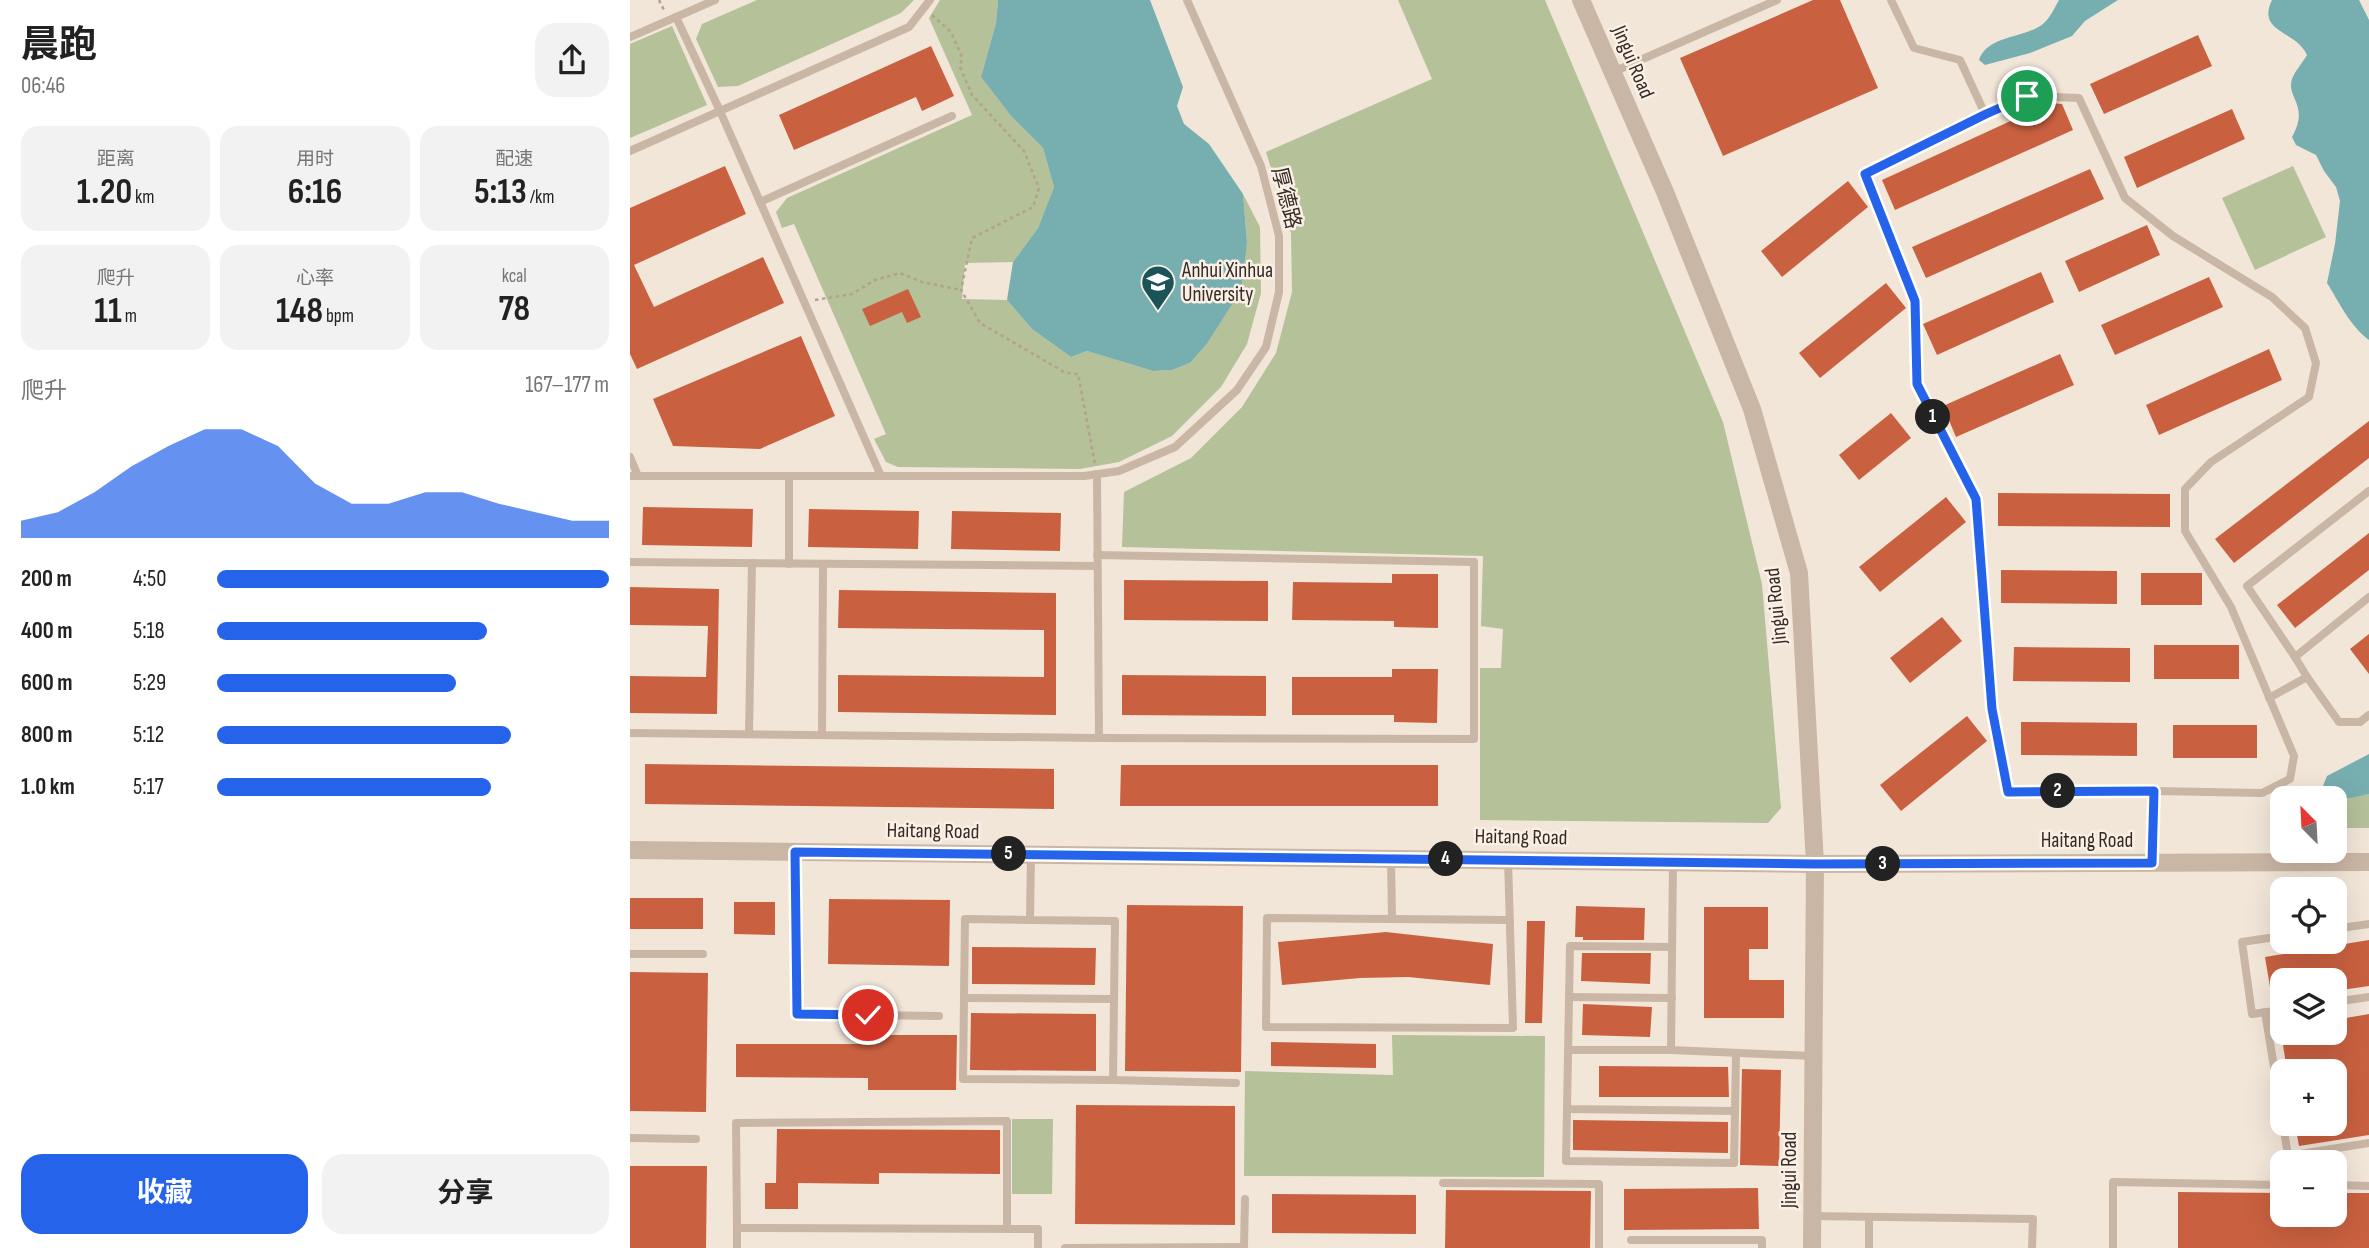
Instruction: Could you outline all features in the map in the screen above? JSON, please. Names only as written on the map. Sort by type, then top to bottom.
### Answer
[{"type":"street","name":"Jingui Road","points":[[1581,0],[1665,192],[1752,409],[1798,573],[1815,864],[1812,1248]]},
{"type":"street","name":"Haitang Road","points":[[630,850],[1815,864],[2369,862]]},
{"type":"lane","points":[[630,37],[715,0]]},
{"type":"lane","name":"厚德路","points":[[634,476],[1084,476],[1119,471],[1175,447],[1237,390],[1266,347],[1279,292],[1279,236],[1261,166],[1187,0]]},
{"type":"lane","points":[[1613,72],[1777,0]]},
{"type":"lane","points":[[1891,0],[1913,48],[1960,60],[1986,114]]},
{"type":"lane","points":[[630,151],[909,27],[928,4]]},
{"type":"lane","points":[[676,17],[881,476]]},
{"type":"lane","points":[[2027,96],[2079,98],[2124,198],[2172,236],[2272,297],[2305,328],[2316,363],[2309,397],[2211,462],[2185,489],[2185,531],[2231,607],[2269,698],[2294,756],[2290,779],[2262,793],[2008,792],[1992,709],[1976,499],[1917,384],[1915,301],[1865,174],[2027,96]]},
{"type":"lane","points":[[760,202],[952,117]]},
{"type":"lane","points":[[630,457],[634,476]]},
{"type":"lane","points":[[1097,474],[1099,738]]},
{"type":"lane","points":[[789,476],[789,564]]},
{"type":"lane","points":[[2369,491],[2247,586],[2306,677],[2339,722],[2360,722],[2369,715]]},
{"type":"lane","points":[[630,733],[1099,738],[1474,738],[1474,562],[1097,555]]},
{"type":"lane","points":[[630,562],[1097,566]]},
{"type":"lane","points":[[749,734],[752,563]]},
{"type":"lane","points":[[822,735],[823,564]]},
{"type":"lane","points":[[2295,657],[2369,597]]},
{"type":"lane","points":[[2269,698],[2306,677]]},
{"type":"lane","points":[[2152,863],[2154,791]]},
{"type":"lane","points":[[795,852],[797,1014],[939,1016]]},
{"type":"lane","points":[[1030,920],[1031,855]]},
{"type":"lane","points":[[1391,859],[1392,919]]},
{"type":"lane","points":[[1508,860],[1510,920],[1513,1028],[1266,1027],[1267,918],[1510,920]]},
{"type":"lane","points":[[1671,1050],[1673,861]]},
{"type":"lane","points":[[1113,1080],[1115,920],[965,919],[963,1079],[1236,1083]]},
{"type":"lane","points":[[2347,927],[2369,923]]},
{"type":"lane","points":[[2270,938],[2242,942],[2252,1014],[2270,1011]]},
{"type":"lane","points":[[1672,947],[1570,946],[1566,1161],[1734,1163],[1736,1053]]},
{"type":"lane","points":[[630,954],[703,954]]},
{"type":"lane","points":[[1569,997],[1672,998]]},
{"type":"lane","points":[[2347,1000],[2369,997]]},
{"type":"lane","points":[[964,998],[1114,999]]},
{"type":"lane","points":[[2265,1012],[2273,1059]]},
{"type":"lane","points":[[1568,1049],[1812,1056]]},
{"type":"lane","points":[[1567,1109],[1735,1111]]},
{"type":"lane","points":[[737,1248],[736,1123],[1007,1121],[1007,1228]]},
{"type":"lane","points":[[2285,1136],[2288,1156],[2369,1143]]},
{"type":"lane","points":[[630,1138],[696,1139]]},
{"type":"lane","points":[[2113,1248],[2113,1182],[2270,1185]]},
{"type":"lane","points":[[1443,1183],[1599,1184],[1599,1248]]},
{"type":"lane","points":[[2347,1185],[2369,1186]]},
{"type":"lane","points":[[1065,1248],[1244,1247],[1245,1199]]},
{"type":"lane","points":[[1811,1216],[2033,1219],[2032,1248]]},
{"type":"lane","points":[[1869,1218],[1869,1248]]},
{"type":"lane","points":[[737,1228],[1038,1229],[1038,1248]]},
{"type":"lane","points":[[1631,1240],[1762,1240],[1762,1248]]},
{"type":"path","points":[[928,4],[951,32],[962,57],[960,67],[972,95],[1024,151],[1039,188],[1033,207],[972,238],[961,290],[980,323],[1066,373],[1078,374],[1097,474]]},
{"type":"path","points":[[804,302],[852,294],[875,280],[900,274],[922,282],[961,290]]},
{"type":"green space","points":[[757,0],[914,0],[901,13],[738,86],[718,87],[696,39],[702,24]]},
{"type":"green space","points":[[940,0],[998,0],[996,23],[981,77],[1011,116],[1043,148],[1054,187],[1038,228],[1013,262],[965,263],[962,299],[1007,300],[1032,329],[1071,357],[1087,351],[1153,371],[1172,370],[1190,363],[1206,345],[1247,242],[1243,194],[1260,227],[1261,293],[1247,344],[1221,387],[1172,436],[1119,462],[1080,469],[898,467],[886,462],[874,439],[886,434],[794,224],[782,228],[776,212],[787,198],[972,115],[929,18]]},
{"type":"green space","points":[[1398,0],[1545,0],[1723,422],[1762,584],[1781,808],[1768,823],[1480,820],[1480,668],[1501,668],[1503,629],[1481,626],[1483,556],[1122,547],[1124,492],[1191,458],[1242,407],[1276,353],[1292,292],[1291,233],[1266,152],[1432,79]]},
{"type":"green space","points":[[672,26],[707,105],[630,138],[630,44]]},
{"type":"green space","points":[[2293,166],[2326,237],[2255,270],[2222,198]]},
{"type":"green space","points":[[2369,794],[2369,828],[2347,828],[2347,797]]},
{"type":"green space","points":[[1392,1035],[1545,1036],[1544,1177],[1244,1176],[1245,1071],[1393,1075]]},
{"type":"green space","points":[[1012,1119],[1053,1119],[1052,1194],[1012,1194]]},
{"type":"water","points":[[998,0],[1150,0],[1183,87],[1177,106],[1184,124],[1209,144],[1243,194],[1247,242],[1241,290],[1206,345],[1190,363],[1172,370],[1153,371],[1087,351],[1071,357],[1032,329],[1007,300],[1013,262],[1038,228],[1054,187],[1043,148],[1011,116],[981,77],[996,23]]},
{"type":"water","points":[[2059,0],[2118,0],[2085,21],[2072,36],[2030,53],[1985,65],[1979,60],[1990,45],[2028,32],[2044,23]]},
{"type":"water","points":[[2272,0],[2359,0],[2369,20],[2369,340],[2351,321],[2327,283],[2340,201],[2336,187],[2316,155],[2296,145],[2292,137],[2299,117],[2292,92],[2292,79],[2307,55],[2295,40],[2279,31],[2269,19],[2268,11]]},
{"type":"water","points":[[2369,754],[2369,794],[2347,798],[2347,786],[2323,786],[2327,776]]},
{"type":"building","points":[[1813,0],[1840,0],[1878,88],[1723,156],[1680,58]]},
{"type":"building","points":[[2198,35],[2212,66],[2104,114],[2090,84]]},
{"type":"building","points":[[931,46],[954,96],[922,111],[916,97],[794,150],[779,115]]},
{"type":"building","points":[[2050,103],[2062,104],[2073,130],[1895,210],[1882,180]]},
{"type":"building","points":[[2232,109],[2245,139],[2137,188],[2124,157]]},
{"type":"building","points":[[725,166],[746,214],[634,265],[654,307],[763,257],[784,303],[637,369],[630,354],[630,208]]},
{"type":"building","points":[[2090,169],[2104,199],[1926,278],[1912,247]]},
{"type":"building","points":[[1848,181],[1868,207],[1782,277],[1761,251]]},
{"type":"building","points":[[2147,225],[2160,255],[2079,292],[2065,261]]},
{"type":"building","points":[[2041,272],[2054,302],[1937,355],[1923,324]]},
{"type":"building","points":[[2209,277],[2223,307],[2115,355],[2101,325]]},
{"type":"building","points":[[1886,283],[1906,308],[1820,378],[1799,353]]},
{"type":"building","points":[[908,289],[921,317],[907,323],[902,312],[870,326],[862,309]]},
{"type":"building","points":[[801,336],[835,416],[760,449],[673,446],[653,399]]},
{"type":"building","points":[[2269,349],[2282,380],[2159,435],[2146,405]]},
{"type":"building","points":[[2060,354],[2074,385],[1956,437],[1943,406]]},
{"type":"building","points":[[1891,413],[1911,438],[1859,480],[1839,455]]},
{"type":"building","points":[[2369,421],[2369,458],[2234,563],[2215,539]]},
{"type":"building","points":[[1998,493],[2170,494],[2170,527],[1998,526]]},
{"type":"building","points":[[1946,497],[1966,522],[1880,592],[1859,567]]},
{"type":"building","points":[[643,507],[753,509],[752,547],[642,545]]},
{"type":"building","points":[[809,509],[919,511],[918,549],[808,547]]},
{"type":"building","points":[[952,511],[1061,513],[1060,551],[951,549]]},
{"type":"building","points":[[2369,533],[2369,570],[2295,628],[2277,605]]},
{"type":"building","points":[[2001,570],[2117,571],[2117,604],[2001,603]]},
{"type":"building","points":[[2141,573],[2202,573],[2202,605],[2141,605]]},
{"type":"building","points":[[1392,574],[1438,574],[1438,628],[1394,627],[1394,621],[1292,620],[1293,582],[1392,583]]},
{"type":"building","points":[[1124,580],[1268,581],[1268,621],[1124,620]]},
{"type":"building","points":[[630,587],[719,589],[717,714],[630,713],[630,676],[706,677],[708,626],[630,625]]},
{"type":"building","points":[[839,590],[1056,593],[1056,715],[838,712],[838,675],[1044,677],[1044,630],[838,628]]},
{"type":"building","points":[[1942,617],[1962,641],[1910,683],[1890,658]]},
{"type":"building","points":[[2369,634],[2369,674],[2350,649]]},
{"type":"building","points":[[2154,645],[2239,645],[2239,679],[2154,679]]},
{"type":"building","points":[[2014,647],[2130,648],[2130,682],[2013,681]]},
{"type":"building","points":[[1392,669],[1438,669],[1437,723],[1394,722],[1394,715],[1292,715],[1292,677],[1392,677]]},
{"type":"building","points":[[1122,675],[1266,676],[1266,716],[1122,715]]},
{"type":"building","points":[[1967,716],[1987,741],[1901,811],[1880,785]]},
{"type":"building","points":[[2021,722],[2137,723],[2137,756],[2021,755]]},
{"type":"building","points":[[2173,725],[2257,725],[2257,758],[2173,758]]},
{"type":"building","points":[[645,764],[1054,769],[1054,809],[645,804]]},
{"type":"building","points":[[1121,765],[1438,765],[1438,806],[1120,806]]},
{"type":"building","points":[[630,898],[703,898],[703,929],[630,929]]},
{"type":"building","points":[[829,899],[950,900],[949,966],[828,964]]},
{"type":"building","points":[[734,902],[775,902],[775,935],[734,934]]},
{"type":"building","points":[[1127,905],[1243,906],[1241,1072],[1125,1071]]},
{"type":"building","points":[[1576,906],[1645,908],[1644,940],[1583,940],[1583,937],[1575,937]]},
{"type":"building","points":[[1704,907],[1768,907],[1768,949],[1749,949],[1749,980],[1784,980],[1784,1018],[1704,1018]]},
{"type":"building","points":[[1527,921],[1545,921],[1542,1023],[1525,1023]]},
{"type":"building","points":[[1386,932],[1493,944],[1490,985],[1408,977],[1282,985],[1278,942]]},
{"type":"building","points":[[2369,940],[2369,986],[2347,989],[2347,968],[2270,968],[2270,987],[2265,957],[2283,954],[2347,954],[2347,944]]},
{"type":"building","points":[[972,947],[1096,948],[1095,985],[972,984]]},
{"type":"building","points":[[1582,953],[1651,953],[1650,984],[1581,981]]},
{"type":"building","points":[[630,972],[708,973],[706,1112],[630,1111]]},
{"type":"building","points":[[1583,1004],[1652,1007],[1650,1037],[1582,1035]]},
{"type":"building","points":[[971,1013],[1096,1014],[1096,1071],[970,1070]]},
{"type":"building","points":[[2369,1014],[2369,1135],[2299,1146],[2297,1136],[2347,1136],[2347,1059],[2285,1059],[2283,1045],[2347,1045],[2347,1018]]},
{"type":"building","points":[[868,1035],[957,1035],[956,1090],[868,1090],[868,1078],[736,1077],[736,1044],[868,1044]]},
{"type":"building","points":[[1271,1042],[1376,1044],[1376,1068],[1271,1066]]},
{"type":"building","points":[[1599,1066],[1728,1067],[1729,1097],[1599,1097]]},
{"type":"building","points":[[1742,1069],[1781,1070],[1779,1166],[1740,1165]]},
{"type":"building","points":[[1076,1105],[1235,1106],[1235,1225],[1075,1224]]},
{"type":"building","points":[[1573,1120],[1728,1122],[1728,1153],[1573,1150]]},
{"type":"building","points":[[777,1129],[1000,1130],[1000,1174],[879,1173],[879,1184],[798,1183],[798,1209],[765,1209],[765,1183],[776,1183]]},
{"type":"building","points":[[630,1166],[707,1166],[706,1248],[630,1248]]},
{"type":"building","points":[[1758,1188],[1759,1229],[1624,1230],[1624,1189]]},
{"type":"building","points":[[1446,1190],[1591,1191],[1590,1248],[1445,1248]]},
{"type":"building","points":[[2178,1192],[2270,1193],[2270,1227],[2347,1227],[2347,1193],[2369,1193],[2369,1248],[2178,1248]]},
{"type":"building","points":[[1272,1194],[1416,1195],[1416,1234],[1272,1233]]},
{"type":"place","name":"Anhui Xinhua University","points":[[1158,312]]},
{"type":"route","points":[[868,1015],[797,1014],[795,852],[1815,864],[2152,863],[2154,791],[2008,792],[1992,709],[1976,499],[1917,384],[1915,301],[1865,174],[2027,96]]}]
